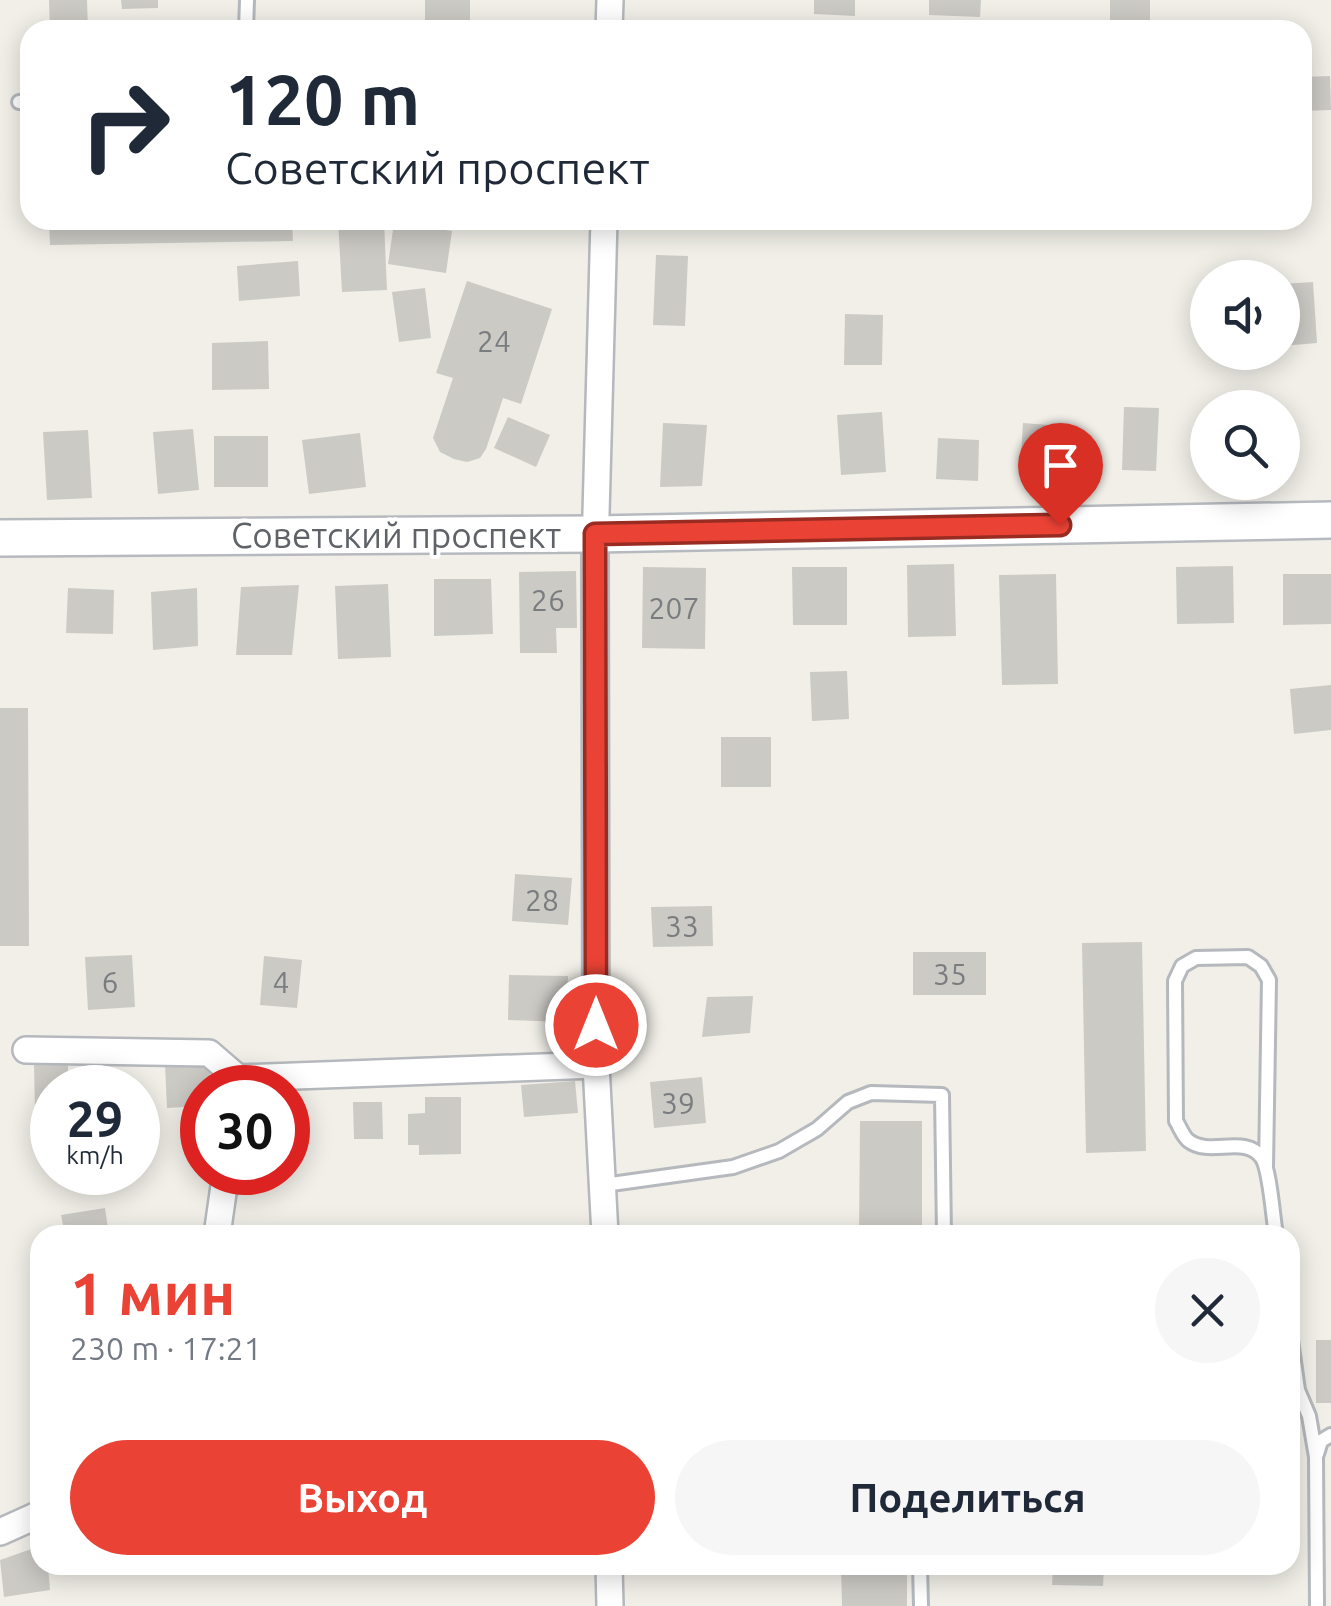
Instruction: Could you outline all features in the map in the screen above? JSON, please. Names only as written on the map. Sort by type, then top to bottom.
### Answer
[{"type":"main road","name":"Советский проспект","points":[[0,538],[595,534],[1331,520]]},
{"type":"street","points":[[604,230],[595,534],[596,1065],[605,1225]]},
{"type":"street","points":[[26,1050],[209,1053],[220,1065]]},
{"type":"street","points":[[310,1079],[596,1065]]},
{"type":"street","points":[[218,1225],[223,1195]]},
{"type":"street","points":[[0,1532],[30,1518]]},
{"type":"street","points":[[609,1575],[610,1606]]},
{"type":"lane","points":[[1266,1166],[1261,1155],[1249,1147],[1204,1148],[1187,1140],[1176,1121],[1176,981],[1182,966],[1196,958],[1248,957],[1269,980],[1266,1166],[1275,1225]]},
{"type":"lane","points":[[604,1185],[733,1167],[779,1150],[817,1129],[848,1102],[872,1093],[942,1095],[944,1225]]},
{"type":"lane","points":[[1300,1395],[1316,1456],[1317,1606]]},
{"type":"lane","points":[[1316,1456],[1322,1441],[1331,1435]]},
{"type":"lane","points":[[1316,1526],[1331,1526]]},
{"type":"lane","points":[[920,1575],[920,1606]]},
{"type":"building","points":[[49,0],[87,0],[88,20],[50,20]]},
{"type":"building","points":[[121,0],[158,0],[158,8],[122,9]]},
{"type":"building","points":[[425,0],[470,0],[470,20],[425,20]]},
{"type":"building","points":[[814,0],[855,0],[855,16],[814,14]]},
{"type":"building","points":[[929,0],[981,0],[980,17],[929,15]]},
{"type":"building","points":[[1110,0],[1150,0],[1150,20],[1110,20]]},
{"type":"building","points":[[1330,76],[1331,110],[1312,111],[1312,77]]},
{"type":"building","points":[[49,230],[292,230],[293,241],[50,245]]},
{"type":"building","points":[[339,230],[384,230],[387,290],[342,292]]},
{"type":"building","points":[[393,230],[452,231],[446,273],[388,264]]},
{"type":"building","points":[[656,255],[688,256],[685,326],[653,325]]},
{"type":"building","points":[[298,261],[300,296],[239,301],[237,266]]},
{"type":"building","points":[[467,281],[552,309],[521,404],[503,398],[486,449],[480,458],[467,462],[440,452],[433,438],[453,378],[436,373]]},
{"type":"building","points":[[1313,282],[1317,343],[1300,344],[1300,283]]},
{"type":"building","points":[[425,288],[431,338],[399,342],[392,292]]},
{"type":"building","points":[[845,314],[883,315],[882,365],[844,365]]},
{"type":"building","points":[[268,341],[269,389],[212,390],[212,343]]},
{"type":"building","points":[[1124,407],[1159,408],[1156,471],[1122,470]]},
{"type":"building","points":[[882,412],[886,472],[841,475],[837,415]]},
{"type":"building","points":[[508,417],[550,435],[536,467],[494,448]]},
{"type":"building","points":[[663,423],[707,425],[702,486],[660,487]]},
{"type":"building","points":[[1023,423],[1062,426],[1059,477],[1020,474]]},
{"type":"building","points":[[193,429],[199,490],[158,494],[153,432]]},
{"type":"building","points":[[88,430],[92,498],[47,500],[43,432]]},
{"type":"building","points":[[360,433],[366,487],[309,494],[302,440]]},
{"type":"building","points":[[214,436],[268,436],[268,487],[214,487]]},
{"type":"building","points":[[938,438],[979,440],[978,481],[936,479]]},
{"type":"building","points":[[954,564],[956,636],[908,637],[907,565]]},
{"type":"building","points":[[1233,566],[1234,623],[1177,624],[1176,567]]},
{"type":"building","points":[[643,567],[706,568],[705,649],[642,648]]},
{"type":"building","points":[[792,567],[847,567],[847,625],[793,625]]},
{"type":"building","points":[[576,571],[577,628],[556,628],[557,653],[520,653],[519,572]]},
{"type":"building","points":[[1056,574],[1058,684],[1002,685],[999,575]]},
{"type":"building","points":[[1283,574],[1331,574],[1331,624],[1283,625]]},
{"type":"building","points":[[434,579],[491,579],[493,634],[434,636]]},
{"type":"building","points":[[388,584],[391,657],[338,659],[335,586]]},
{"type":"building","points":[[299,585],[292,655],[236,655],[241,587]]},
{"type":"building","points":[[68,588],[114,590],[113,634],[66,633]]},
{"type":"building","points":[[197,588],[198,646],[153,650],[151,592]]},
{"type":"building","points":[[847,671],[849,719],[812,721],[810,672]]},
{"type":"building","points":[[1331,685],[1331,730],[1294,734],[1290,689]]},
{"type":"building","points":[[0,708],[28,708],[29,946],[0,946]]},
{"type":"building","points":[[721,737],[771,737],[771,787],[721,787]]},
{"type":"building","points":[[515,874],[572,878],[568,925],[512,921]]},
{"type":"building","points":[[712,906],[713,946],[653,947],[651,907]]},
{"type":"building","points":[[1142,942],[1146,1151],[1086,1153],[1082,943]]},
{"type":"building","points":[[913,952],[986,952],[986,995],[913,995]]},
{"type":"building","points":[[132,955],[135,1007],[88,1010],[85,957]]},
{"type":"building","points":[[264,956],[302,960],[297,1008],[260,1005]]},
{"type":"building","points":[[509,975],[568,976],[566,1022],[508,1020]]},
{"type":"building","points":[[753,996],[750,1033],[702,1037],[707,997]]},
{"type":"building","points":[[209,1062],[209,1065],[180,1065],[180,1107],[167,1108],[165,1065]]},
{"type":"building","points":[[702,1077],[706,1123],[654,1128],[650,1082]]},
{"type":"building","points":[[575,1081],[578,1113],[524,1117],[521,1085]]},
{"type":"building","points":[[425,1097],[461,1097],[461,1154],[419,1155],[419,1145],[408,1145],[408,1114],[425,1113]]},
{"type":"building","points":[[353,1102],[382,1102],[383,1139],[354,1139]]},
{"type":"building","points":[[860,1121],[922,1121],[922,1225],[859,1225]]},
{"type":"building","points":[[105,1208],[108,1225],[63,1225],[61,1215]]},
{"type":"building","points":[[1316,1340],[1331,1340],[1331,1403],[1316,1403]]},
{"type":"building","points":[[30,1550],[30,1575],[49,1575],[50,1590],[4,1597],[0,1560]]},
{"type":"building","points":[[841,1575],[907,1575],[907,1606],[842,1606]]},
{"type":"building","points":[[1052,1575],[1104,1575],[1103,1586],[1052,1585]]},
{"type":"route","points":[[596,1025],[595,534],[1060,525]]}]
